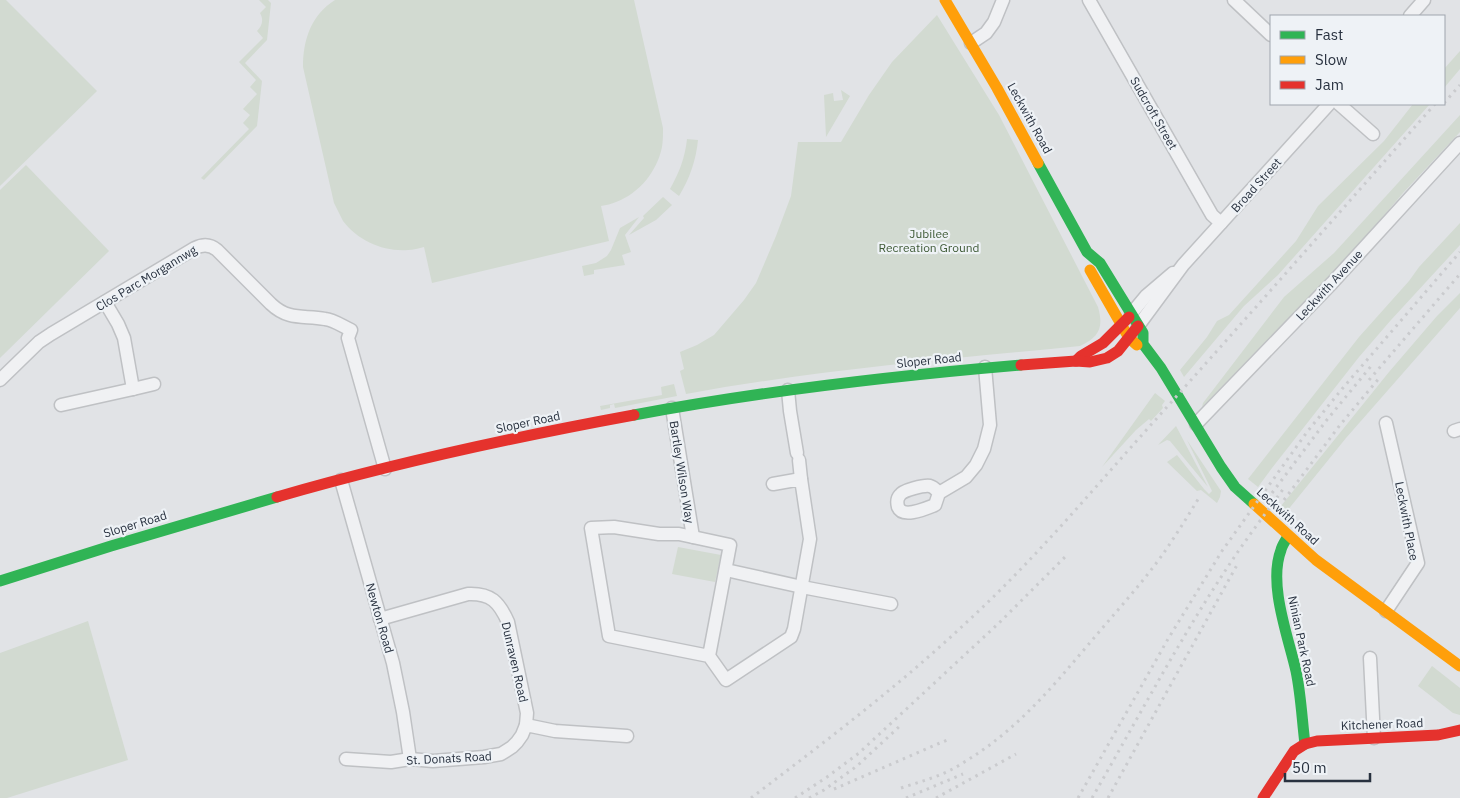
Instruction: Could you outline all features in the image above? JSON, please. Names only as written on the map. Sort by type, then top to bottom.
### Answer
[{"type":"street","name":"Leckwith Road","points":[[946,0],[1087,252],[1100,263],[1143,333],[1143,344],[1161,368],[1236,488],[1316,560],[1460,666]]},
{"type":"street","points":[[971,43],[986,34],[994,22],[1003,0]]},
{"type":"street","name":"Sudcroft Street","points":[[1089,0],[1212,216],[1221,223]]},
{"type":"street","points":[[1236,0],[1270,34]]},
{"type":"street","points":[[1411,15],[1424,0]]},
{"type":"street","name":"Broad Street","points":[[1138,326],[1183,265],[1328,105]]},
{"type":"street","points":[[1339,105],[1373,134]]},
{"type":"street","name":"Leckwith Avenue","points":[[1196,424],[1332,284],[1460,143]]},
{"type":"street","name":"Clos Parc Morgannwg","points":[[0,380],[39,342],[203,245],[215,248],[281,312],[295,316],[331,320],[351,330],[348,338],[385,469]]},
{"type":"street","name":"Leckwith Road","points":[[1087,252],[1089,268],[1121,325],[1136,345],[1143,344]]},
{"type":"street","name":"Broad Street","points":[[1131,314],[1146,296],[1183,265]]},
{"type":"street","points":[[105,302],[124,338],[133,389]]},
{"type":"street","name":"Sloper Road","points":[[1076,361],[1080,355],[1100,346],[1131,314]]},
{"type":"street","name":"Sloper Road","points":[[0,582],[145,535],[341,480],[559,429],[672,408],[788,390],[985,368],[1076,361],[1081,364],[1114,355],[1138,326]]},
{"type":"street","points":[[939,493],[966,477],[976,465],[984,449],[990,425],[985,368]]},
{"type":"street","points":[[61,405],[154,384]]},
{"type":"street","points":[[709,656],[726,680],[791,637],[794,629],[810,539],[788,390]]},
{"type":"street","name":"Bartley Wilson Way","points":[[672,408],[693,537]]},
{"type":"street","name":"Leckwith Place","points":[[1386,423],[1418,563],[1386,611]]},
{"type":"street","name":"Newton Road","points":[[341,480],[393,664],[410,759]]},
{"type":"street","points":[[773,484],[801,480]]},
{"type":"street","name":"Bartley Wilson Way","points":[[614,527],[659,534],[679,534],[730,544],[726,570],[709,656],[609,636],[591,528],[614,527]]},
{"type":"street","name":"Ninian Park Road","points":[[1288,536],[1279,555],[1277,584],[1279,604],[1296,672],[1305,744]]},
{"type":"street","points":[[726,570],[891,604]]},
{"type":"street","name":"Dunraven Road","points":[[380,619],[468,594],[477,594],[495,602],[502,608],[508,622],[527,713],[526,726]]},
{"type":"street","points":[[1370,658],[1374,738]]},
{"type":"street","points":[[526,726],[555,731],[627,736]]},
{"type":"street","name":"St. Donats Road","points":[[346,759],[391,762],[410,759],[433,761],[501,754],[517,742],[526,726]]},
{"type":"street","name":"Kitchener Road","points":[[1305,744],[1317,740],[1438,735],[1460,730]]},
{"type":"street","points":[[1263,798],[1294,751],[1305,744]]},
{"type":"green space","points":[[0,0],[6,0],[97,91],[0,186]]},
{"type":"green space","points":[[259,0],[268,0],[271,3],[267,40],[245,63],[262,81],[257,126],[204,180],[201,178],[249,129],[243,123],[250,115],[243,109],[257,94],[250,87],[256,80],[239,62],[263,38],[257,31],[262,23],[260,13],[266,7]]},
{"type":"green space","points":[[335,0],[634,0],[663,128],[663,142],[660,156],[652,173],[640,187],[625,198],[601,206],[609,241],[432,283],[424,247],[399,250],[381,247],[372,244],[349,228],[343,221],[334,203],[303,67],[303,57],[310,29],[320,13]]},
{"type":"green space","name":"Jubilee Recreation Ground","points":[[937,15],[999,115],[1098,307],[1100,326],[1096,335],[1080,346],[833,372],[686,394],[680,371],[684,369],[680,352],[714,335],[756,283],[791,196],[798,142],[841,142],[869,95],[892,62]]},
{"type":"green space","points":[[1460,51],[1460,69],[1445,87],[1445,68]]},
{"type":"green space","points":[[841,90],[850,96],[826,137],[824,95],[833,93],[834,101],[843,100]]},
{"type":"green space","points":[[1412,105],[1429,105],[1278,275],[1244,306],[1184,377],[1180,370],[1207,337],[1217,321],[1229,315],[1296,241],[1318,206],[1384,141]]},
{"type":"green space","points":[[1460,115],[1460,132],[1403,193],[1342,265],[1202,407],[1203,403],[1284,297],[1334,253]]},
{"type":"green space","points":[[687,139],[698,140],[694,162],[679,196],[670,189],[681,165]]},
{"type":"green space","points":[[26,165],[109,251],[0,358],[0,190]]},
{"type":"green space","points":[[663,197],[672,205],[656,220],[629,235],[644,218],[643,216]]},
{"type":"green space","points":[[639,217],[625,235],[631,252],[622,255],[625,265],[594,270],[594,274],[584,276],[582,266],[596,263],[607,256],[620,228]]},
{"type":"green space","points":[[1460,223],[1460,245],[1359,357],[1258,487],[1248,479],[1359,337],[1409,281],[1419,267]]},
{"type":"green space","points":[[1460,293],[1460,308],[1346,438],[1287,511],[1281,506],[1389,372],[1437,316]]},
{"type":"green space","points":[[674,384],[677,396],[615,408],[614,404],[610,405],[610,408],[601,410],[600,406],[662,395],[661,387]]},
{"type":"green space","points":[[1155,393],[1165,401],[1162,405],[1163,408],[1151,421],[1149,419],[1136,430],[1102,467]]},
{"type":"green space","points":[[1176,426],[1208,487],[1170,441],[1167,440],[1158,445]]},
{"type":"green space","points":[[1187,440],[1221,491],[1217,503],[1201,490],[1197,491],[1167,462],[1177,455],[1204,489],[1209,494],[1212,491]]},
{"type":"green space","points":[[678,547],[721,555],[715,582],[672,574]]},
{"type":"green space","points":[[88,621],[128,760],[7,798],[0,798],[0,653]]},
{"type":"green space","points":[[1432,666],[1460,688],[1460,715],[1453,713],[1418,686]]},
{"type":"railway","points":[[1445,102],[1460,85]]},
{"type":"railway","points":[[751,798],[835,734],[916,668],[1015,575],[1083,502],[1434,105]]},
{"type":"railway","points":[[1078,798],[1168,639],[1222,551],[1307,432],[1460,252]]},
{"type":"railway","points":[[1369,380],[1460,274]]},
{"type":"railway","points":[[1272,493],[1326,421],[1372,365]]},
{"type":"railway","points":[[1284,500],[1340,425],[1381,376]]},
{"type":"railway","points":[[1092,798],[1211,593],[1284,488]]},
{"type":"railway","points":[[901,788],[932,778],[954,768],[998,739],[1030,710],[1059,679],[1145,578],[1168,547],[1200,496]]},
{"type":"railway","points":[[795,798],[859,753],[999,623],[1066,556]]},
{"type":"railway","points":[[1108,798],[1237,565]]},
{"type":"railway","points":[[809,798],[824,790],[857,766],[901,725]]},
{"type":"railway","points":[[834,789],[947,740]]},
{"type":"railway","points":[[936,798],[1016,754]]},
{"type":"railway","points":[[906,798],[963,774]]},
{"type":"traffic: fast","points":[[1038,163],[1087,252],[1100,263],[1143,333],[1143,344],[1161,368],[1221,467],[1235,487],[1254,504]]},
{"type":"traffic: fast","points":[[634,415],[682,406],[827,385],[1021,365]]},
{"type":"traffic: fast","points":[[0,581],[277,497]]},
{"type":"traffic: fast","points":[[1288,536],[1282,548],[1278,564],[1278,594],[1298,680],[1305,744]]},
{"type":"traffic: slow","points":[[945,0],[997,88],[1038,163]]},
{"type":"traffic: slow","points":[[1090,270],[1129,338],[1137,345]]},
{"type":"traffic: slow","points":[[1254,504],[1316,560],[1460,666]]},
{"type":"traffic: jam","points":[[1076,361],[1103,343],[1129,317]]},
{"type":"traffic: jam","points":[[1021,365],[1076,361],[1090,362],[1107,358],[1118,351],[1138,326]]},
{"type":"traffic: jam","points":[[277,497],[365,473],[454,452],[634,415]]},
{"type":"traffic: jam","points":[[1263,798],[1294,751],[1305,744],[1317,741],[1438,735],[1460,730]]}]
